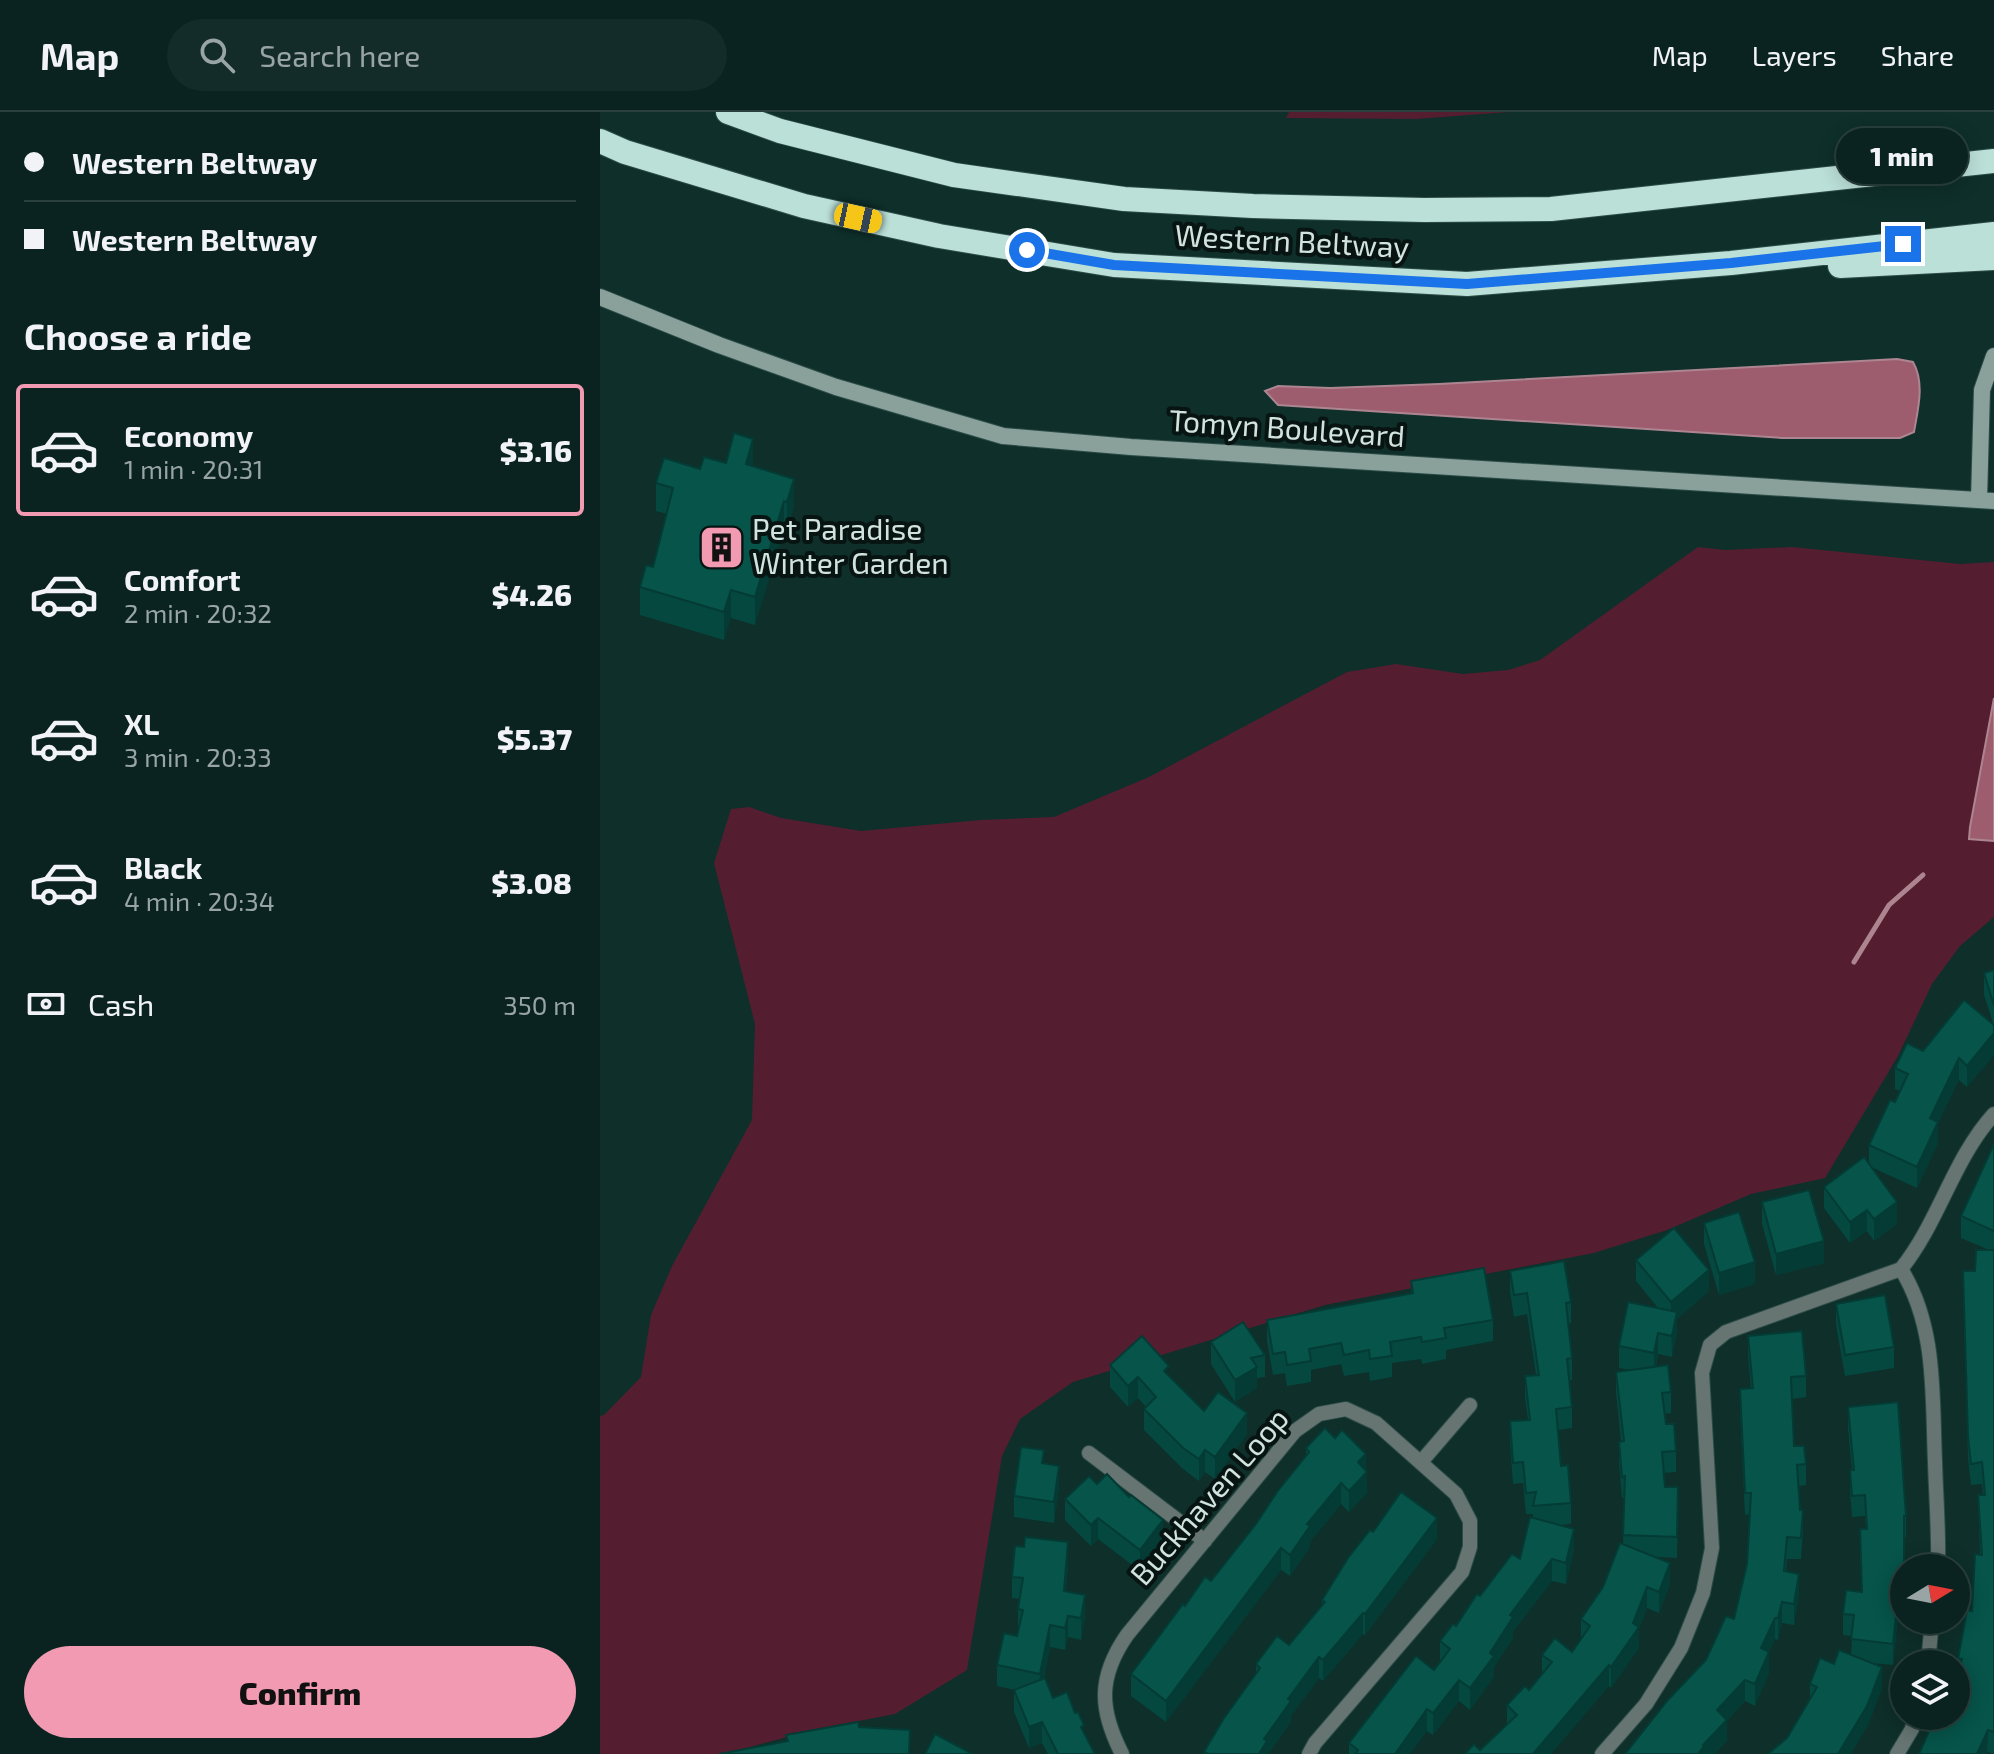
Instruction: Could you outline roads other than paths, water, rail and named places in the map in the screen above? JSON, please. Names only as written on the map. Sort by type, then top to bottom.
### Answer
[{"type":"highway","name":"Western Beltway","points":[[728,112],[780,131],[954,175],[1124,199],[1225,205],[1424,210],[1551,209],[1994,161]]},
{"type":"highway","name":"Western Beltway","points":[[600,141],[625,152],[804,206],[939,236],[1114,265],[1467,284],[1987,246]]},
{"type":"street","name":"Tomyn Boulevard","points":[[600,297],[719,345],[836,387],[1003,436],[1131,447],[1986,501]]},
{"type":"street","points":[[1986,501],[1982,390],[1994,356]]},
{"type":"street","points":[[1602,1754],[1646,1704],[1681,1648],[1703,1593],[1712,1548],[1702,1373],[1710,1345],[1726,1332],[1901,1269],[1917,1250],[1966,1154],[1994,1114]]},
{"type":"street","points":[[1901,1269],[1912,1287],[1926,1325],[1930,1356],[1937,1554]]},
{"type":"street","points":[[1421,1462],[1470,1405]]},
{"type":"street","name":"Buckhaven Loop","points":[[1122,1754],[1104,1707],[1110,1659],[1295,1431],[1319,1414],[1346,1409],[1376,1423],[1456,1494],[1470,1521],[1470,1547],[1462,1572],[1332,1722],[1309,1754]]},
{"type":"street","points":[[1089,1453],[1205,1541]]},
{"type":"street","points":[[1897,1754],[1911,1730]]},
{"type":"waterway","points":[[1854,962],[1889,905],[1923,875]]},
{"type":"place","name":"Pet Paradise Winter Garden","points":[[721,547]]}]
